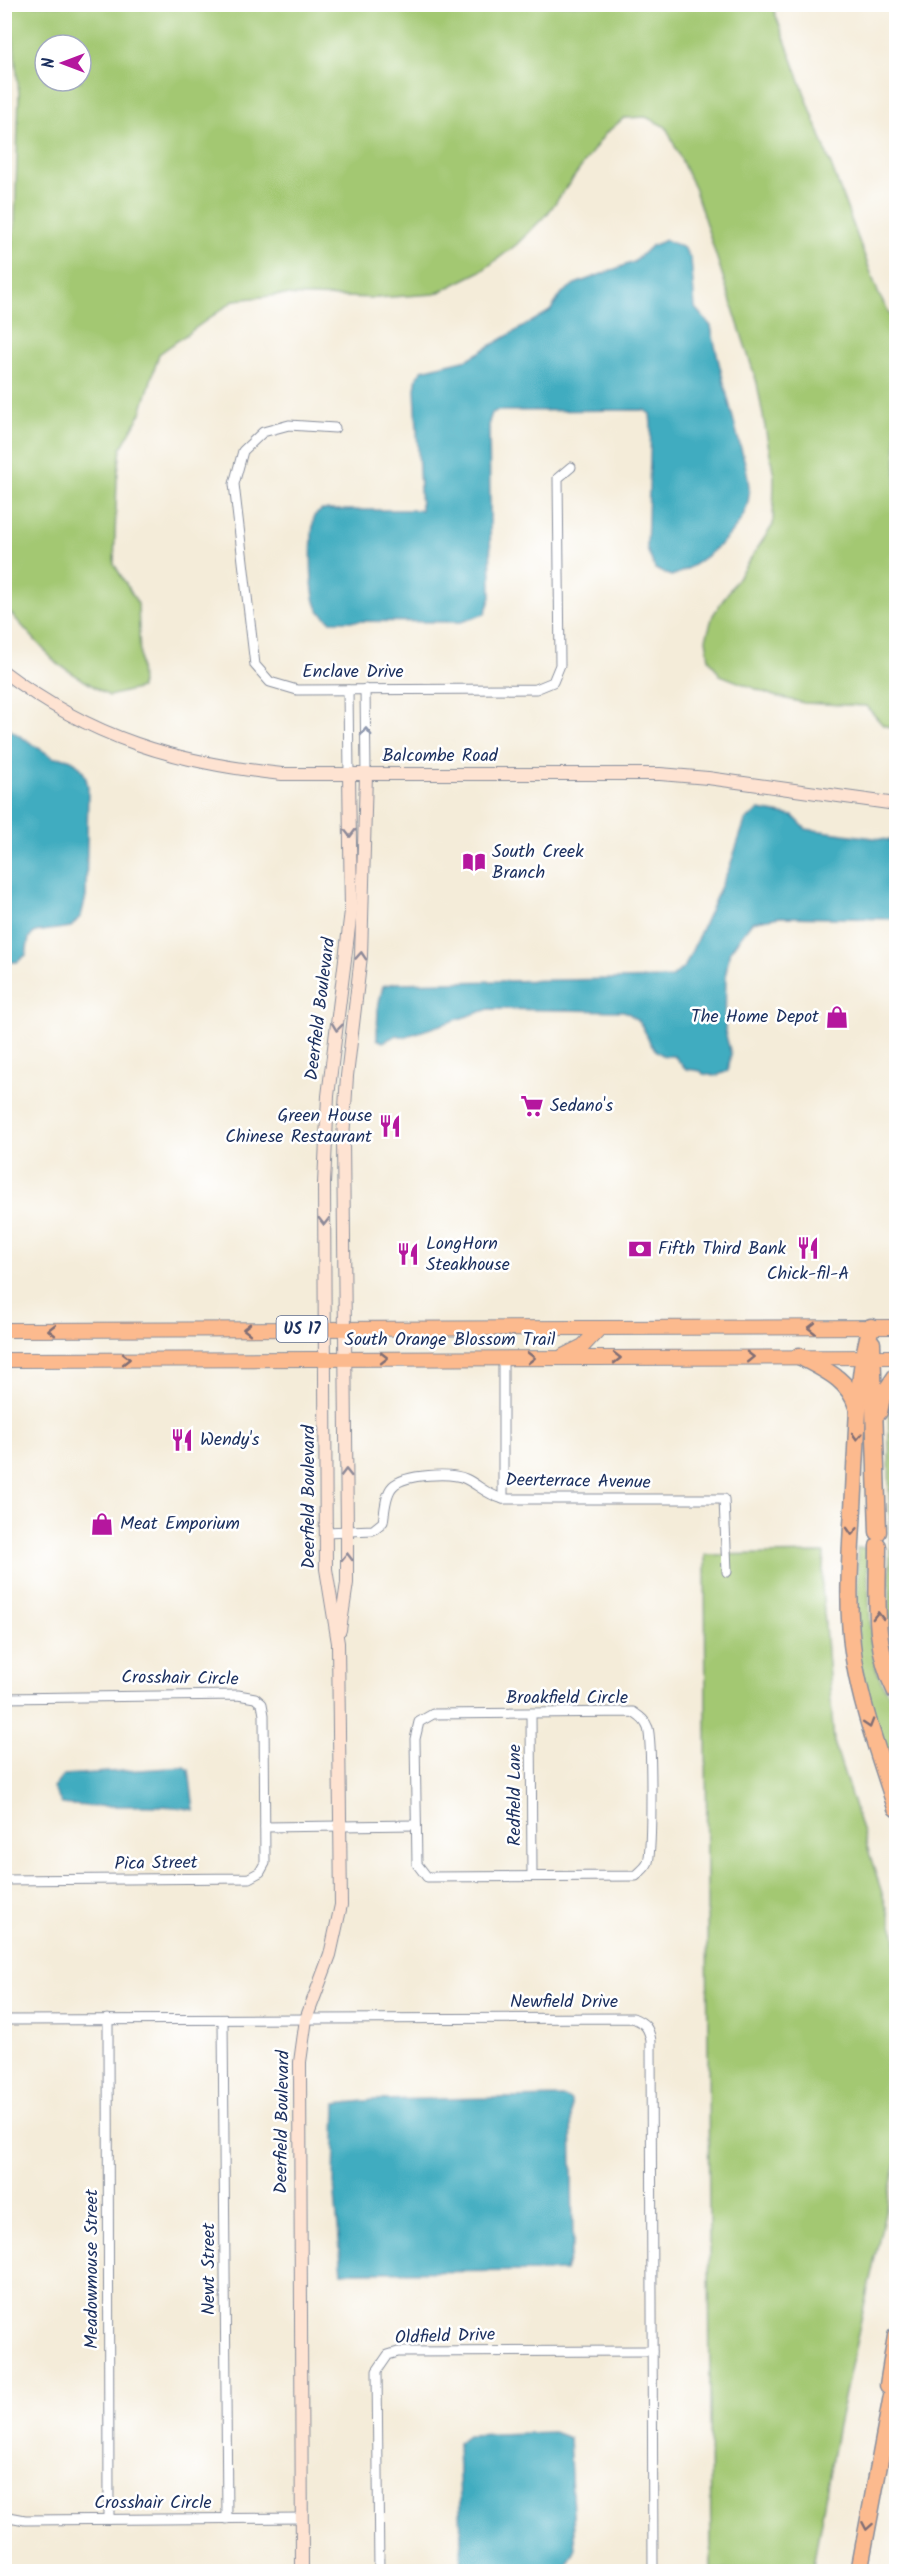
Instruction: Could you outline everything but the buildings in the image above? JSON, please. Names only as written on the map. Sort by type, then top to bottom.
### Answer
[{"type":"highway","points":[[871,1327],[858,1411],[850,1571],[851,1635],[863,1705],[897,1808]]},
{"type":"highway","points":[[799,1356],[838,1378],[854,1397],[858,1411]]},
{"type":"highway","points":[[867,1357],[875,1425],[880,1653],[897,1692]]},
{"type":"highway","points":[[875,1425],[882,1397],[897,1376]]},
{"type":"highway","points":[[859,2571],[897,2336]]},
{"type":"highway","points":[[874,2481],[897,2374]]},
{"type":"main road","name":"South Orange Blossom Trail","points":[[4,1330],[897,1327]]},
{"type":"main road","points":[[558,1358],[583,1346],[600,1328]]},
{"type":"main road","name":"South Orange Blossom Trail","points":[[4,1360],[897,1357]]},
{"type":"street","name":"Enclave Drive","points":[[335,428],[289,425],[263,432],[243,450],[234,484],[255,665],[270,682],[297,690],[536,689],[553,682],[560,665],[558,478],[571,467]]},
{"type":"street","name":"Balcombe Road","points":[[4,672],[26,689],[84,724],[146,749],[227,768],[282,774],[660,774],[708,778],[897,804]]},
{"type":"street","points":[[365,689],[366,774]]},
{"type":"street","points":[[348,690],[349,774]]},
{"type":"street","name":"Deerfield Boulevard","points":[[302,2571],[300,2062],[306,2019],[330,1955],[341,1905],[338,1643],[326,1569],[324,1140],[351,911],[349,774]]},
{"type":"street","name":"Deerfield Boulevard","points":[[338,1643],[347,1583],[343,1139],[347,1076],[361,956],[366,774]]},
{"type":"street","points":[[324,1140],[343,1139]]},
{"type":"street","points":[[503,1358],[503,1499]]},
{"type":"street","name":"Deerterrace Avenue","points":[[326,1532],[373,1530],[383,1522],[388,1495],[394,1486],[416,1475],[465,1478],[487,1495],[503,1499],[724,1499],[727,1572]]},
{"type":"street","name":"Crosshair Circle","points":[[4,1698],[88,1695],[238,1695],[255,1698],[262,1704],[264,1715],[265,1827]]},
{"type":"street","name":"Broakfield Circle","points":[[633,1712],[644,1719],[648,1730],[651,1851],[647,1865],[636,1876],[427,1877],[417,1863],[416,1825],[415,1739],[418,1722],[433,1714],[633,1712]]},
{"type":"street","name":"Redfield Lane","points":[[531,1714],[532,1876]]},
{"type":"street","points":[[265,1827],[416,1825]]},
{"type":"street","name":"Pica Street","points":[[4,1880],[249,1878],[260,1872],[265,1863],[265,1827]]},
{"type":"street","name":"Newfield Drive","points":[[4,2020],[633,2018],[644,2023],[650,2030],[651,2041],[653,2571]]},
{"type":"street","name":"Meadowmouse Street","points":[[108,2019],[109,2519]]},
{"type":"street","name":"Newt Street","points":[[223,2020],[227,2519]]},
{"type":"street","name":"Oldfield Drive","points":[[379,2571],[377,2371],[388,2355],[398,2352],[652,2351]]},
{"type":"street","name":"Crosshair Circle","points":[[4,2516],[25,2520],[302,2518]]},
{"type":"green space","points":[[5,5],[772,5],[879,295],[896,325],[896,729],[883,725],[866,706],[804,703],[774,696],[720,675],[709,659],[706,639],[713,615],[773,525],[774,476],[757,383],[695,190],[666,127],[646,117],[624,118],[605,134],[548,213],[516,245],[483,270],[435,294],[376,298],[279,295],[235,300],[159,354],[141,413],[121,448],[117,481],[114,564],[138,604],[141,688],[109,696],[56,663],[5,607],[4,294],[15,222],[19,94],[13,36]]},
{"type":"green space","points":[[896,1382],[896,1671],[890,1648],[889,1396]]},
{"type":"green space","points":[[857,1548],[867,1548],[871,1641],[875,1666],[896,1707],[896,1797],[858,1657]]},
{"type":"green space","points":[[824,1553],[822,1586],[834,1742],[896,1937],[896,2162],[838,2425],[812,2571],[711,2571],[705,1555]]},
{"type":"water","points":[[666,240],[684,248],[691,259],[695,308],[711,326],[749,485],[747,505],[741,518],[721,543],[696,564],[671,576],[655,569],[647,549],[651,425],[650,414],[644,410],[497,411],[492,413],[489,422],[491,597],[485,614],[461,622],[330,621],[321,613],[314,598],[312,575],[314,516],[322,510],[421,510],[415,389],[417,377],[422,370],[468,359],[550,311],[562,293],[575,284],[634,262],[651,246]]},
{"type":"water","points":[[4,726],[54,758],[73,761],[84,774],[88,787],[86,897],[81,916],[71,927],[35,932],[29,938],[26,955],[17,962],[5,962]]},
{"type":"water","points":[[759,810],[793,816],[806,829],[896,841],[896,919],[779,917],[752,922],[730,951],[726,972],[725,1032],[731,1054],[728,1071],[716,1076],[686,1069],[674,1056],[664,1056],[657,1051],[639,1022],[624,1011],[489,1009],[404,1037],[397,1035],[383,1042],[377,1039],[378,1007],[383,986],[396,983],[671,978],[685,966],[730,866],[745,821]]},
{"type":"water","points":[[185,1767],[189,1770],[194,1810],[162,1806],[62,1804],[53,1788],[64,1775]]},
{"type":"water","points":[[565,2097],[571,2101],[573,2244],[565,2271],[342,2272],[334,2184],[336,2104],[374,2100]]},
{"type":"water","points":[[553,2432],[569,2438],[575,2551],[563,2572],[462,2571],[458,2442],[467,2435]]},
{"type":"place","name":"South Creek Branch","points":[[474,862]]},
{"type":"place","name":"The Home Depot","points":[[837,1017]]},
{"type":"place","name":"Sedano's","points":[[532,1106]]},
{"type":"place","name":"Green House Chinese Restaurant","points":[[390,1126]]},
{"type":"place","name":"Chick-fil-A","points":[[808,1248]]},
{"type":"place","name":"Fifth Third Bank","points":[[640,1249]]},
{"type":"place","name":"LongHorn Steakhouse","points":[[408,1254]]},
{"type":"place","name":"Wendy's","points":[[182,1440]]},
{"type":"place","name":"Meat Emporium","points":[[102,1524]]}]
